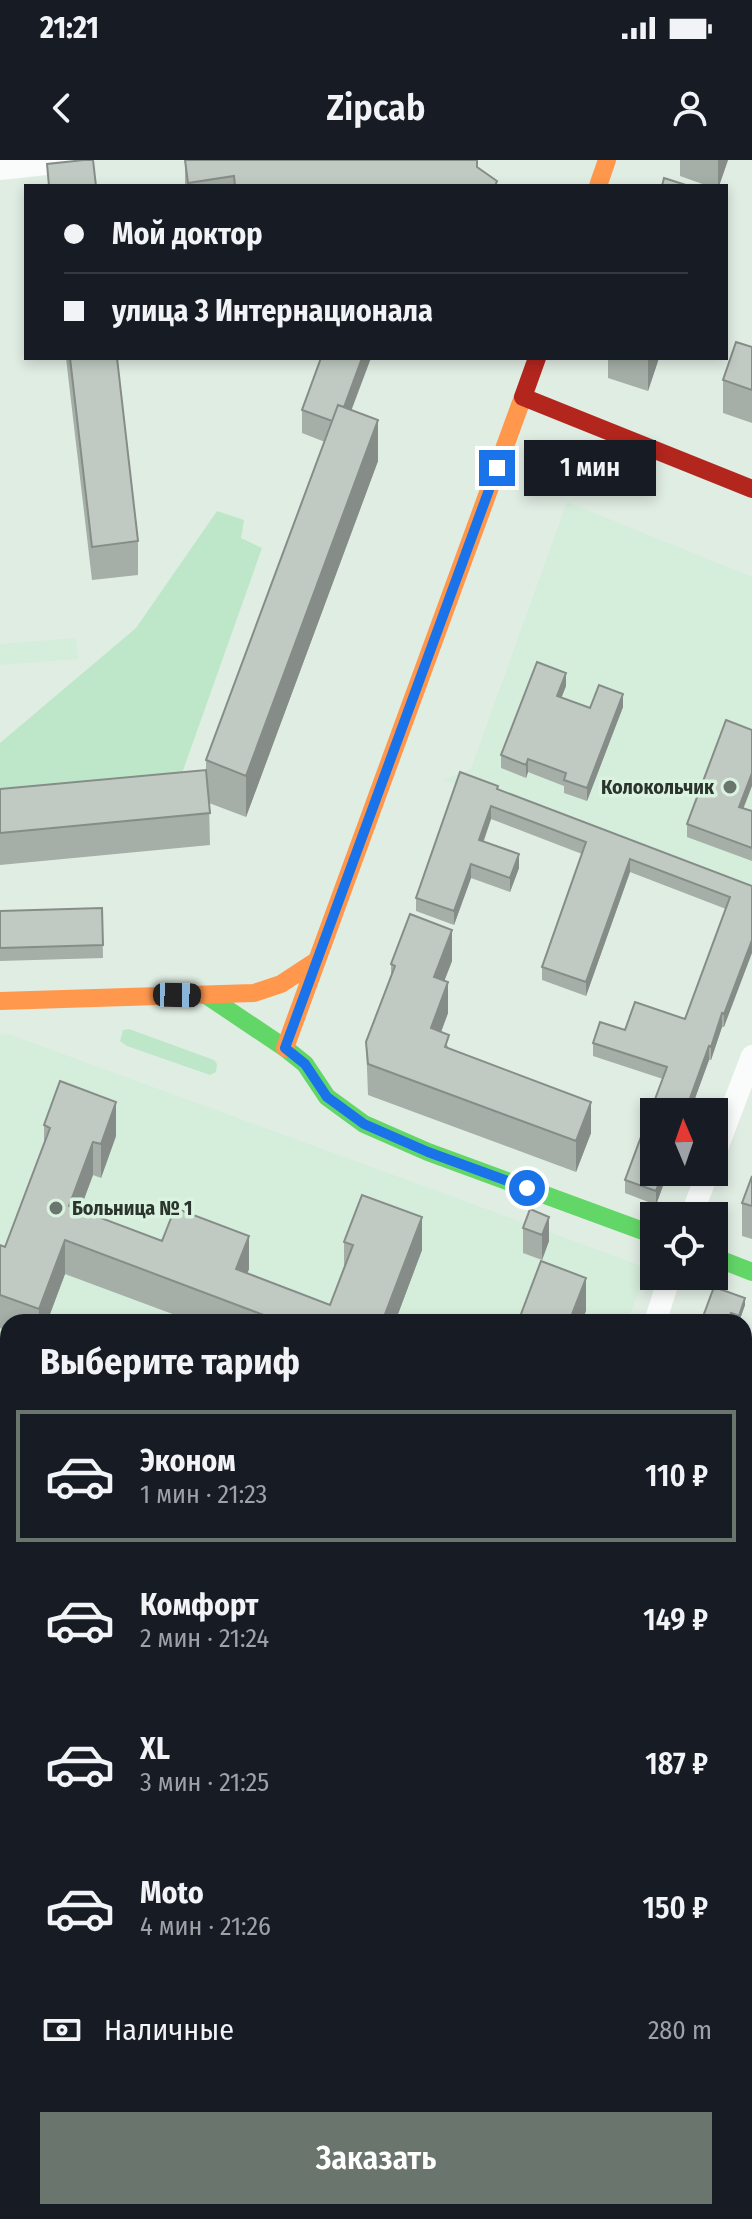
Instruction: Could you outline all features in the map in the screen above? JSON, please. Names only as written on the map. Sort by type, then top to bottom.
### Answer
[{"type":"street","points":[[0,169],[82,160]]},
{"type":"street","points":[[599,184],[607,160]]},
{"type":"street","points":[[285,1048],[536,360]]},
{"type":"street","points":[[523,397],[752,489]]},
{"type":"street","points":[[0,1001],[254,993],[281,984],[316,961]]},
{"type":"street","points":[[206,995],[305,1064],[327,1097],[364,1124],[428,1152],[640,1230]]},
{"type":"street","points":[[728,1119],[752,1056]]},
{"type":"street","points":[[728,1263],[752,1272]]},
{"type":"street","points":[[658,1314],[665,1290]]},
{"type":"shaded area","points":[[567,502],[752,577],[752,899],[502,800],[442,780],[471,769]]},
{"type":"shaded area","points":[[76,638],[78,659],[0,665],[0,644]]},
{"type":"shaded area","points":[[8,1034],[640,1265],[640,1287],[630,1314],[0,1314],[0,1035]]},
{"type":"green space","points":[[217,511],[244,520],[241,538],[262,548],[180,779],[0,799],[0,743],[136,628]]},
{"type":"green space","points":[[129,1029],[214,1060],[216,1072],[210,1075],[127,1046],[120,1041],[123,1030]]},
{"type":"building","points":[[93,160],[96,184],[49,184],[47,164]]},
{"type":"building","points":[[185,160],[477,160],[477,167],[497,181],[496,184],[235,184],[234,176],[188,183]]},
{"type":"building","points":[[664,178],[683,184],[662,184]]},
{"type":"building","points":[[736,342],[752,347],[752,390],[723,380]]},
{"type":"building","points":[[70,360],[117,360],[138,541],[92,547]]},
{"type":"building","points":[[320,360],[361,360],[344,407],[338,405],[332,421],[302,410]]},
{"type":"building","points":[[338,405],[378,420],[246,776],[206,760]]},
{"type":"building","points":[[537,662],[566,673],[557,696],[590,708],[599,685],[623,694],[587,788],[564,780],[566,773],[528,759],[526,765],[501,755]]},
{"type":"building","points":[[726,720],[752,730],[752,773],[739,807],[752,811],[752,848],[687,824]]},
{"type":"building","points":[[206,770],[210,813],[0,833],[0,789]]},
{"type":"building","points":[[460,772],[752,886],[752,940],[690,1098],[655,1098],[667,1067],[593,1043],[600,1022],[625,1030],[635,1002],[685,1019],[730,897],[630,859],[586,982],[542,967],[586,842],[491,806],[479,840],[519,854],[510,878],[471,864],[454,911],[416,898]]},
{"type":"building","points":[[102,908],[103,945],[0,948],[0,911]]},
{"type":"building","points":[[410,914],[452,930],[434,977],[448,982],[431,1028],[449,1035],[445,1047],[591,1102],[576,1141],[368,1064],[366,1042],[395,966],[391,964]]},
{"type":"building","points":[[60,1081],[116,1102],[101,1144],[93,1142],[69,1206],[162,1241],[175,1208],[249,1236],[236,1269],[330,1305],[353,1245],[344,1242],[362,1195],[422,1217],[385,1314],[261,1314],[65,1240],[39,1309],[0,1295],[0,1245],[5,1247],[50,1128],[44,1125]]},
{"type":"building","points":[[640,1140],[640,1185],[625,1180]]},
{"type":"building","points":[[752,1176],[752,1206],[742,1203]]},
{"type":"building","points":[[530,1209],[549,1217],[542,1235],[523,1228]]},
{"type":"building","points":[[541,1261],[586,1278],[572,1314],[521,1314]]},
{"type":"building","points":[[713,1290],[745,1298],[740,1314],[704,1314]]},
{"type":"traffic: fast","points":[[206,995],[305,1064],[327,1097],[364,1124],[428,1152],[640,1230]]},
{"type":"traffic: fast","points":[[728,1263],[752,1272]]},
{"type":"traffic: slow","points":[[599,184],[607,160]]},
{"type":"traffic: slow","points":[[285,1048],[523,397]]},
{"type":"traffic: slow","points":[[0,1001],[254,993],[281,984],[316,961]]},
{"type":"traffic: jam","points":[[536,360],[523,397],[752,489]]},
{"type":"place","name":"Колокольчик","points":[[730,787]]},
{"type":"place","name":"Больница № 1","points":[[56,1208]]},
{"type":"route","points":[[497,468],[285,1048],[305,1064],[327,1097],[364,1124],[428,1152],[527,1188]]}]
